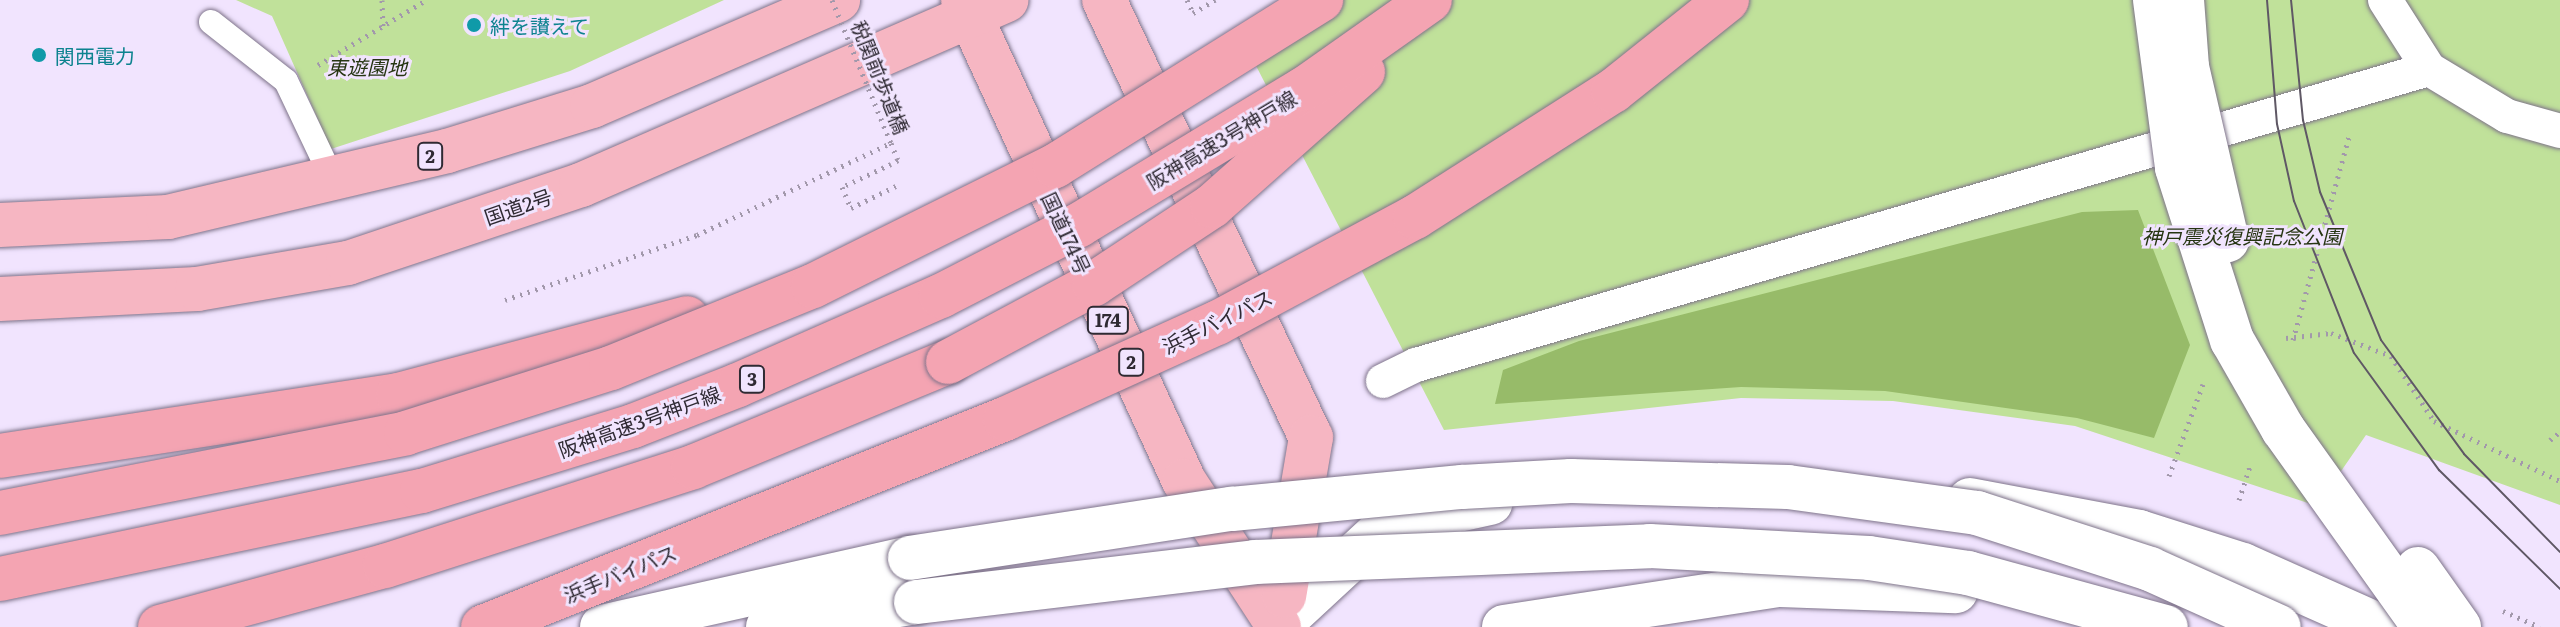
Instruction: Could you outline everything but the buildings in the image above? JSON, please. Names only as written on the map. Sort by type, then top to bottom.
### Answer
[{"type":"highway","name":"2","points":[[0,225],[168,217],[333,180],[592,106],[835,0]]},
{"type":"highway","points":[[1104,0],[1311,437],[1278,627]]},
{"type":"highway","points":[[0,513],[299,458],[511,402],[713,328],[911,239],[1068,159],[1321,0]]},
{"type":"highway","name":"3","points":[[160,627],[385,566],[693,467],[948,362],[1094,284],[1212,206],[1319,116],[1433,0]]},
{"type":"highway","name":"阪神高速3号神戸線","points":[[0,579],[422,491],[633,426],[752,379],[1079,225],[1304,89],[1433,0]]},
{"type":"highway","name":"浜手バイパス","points":[[483,627],[1005,419],[1217,323],[1455,192],[1613,91],[1727,0]]},
{"type":"highway","name":"浜手バイパス","points":[[535,627],[1019,436],[1228,341],[1425,236],[1625,109],[1760,0]]},
{"type":"highway","name":"国道174号","points":[[980,7],[1184,481],[1278,627]]},
{"type":"highway","name":"国道2号","points":[[0,299],[197,289],[348,263],[581,185],[980,7]]},
{"type":"highway","points":[[0,456],[507,372],[911,239]]},
{"type":"street","points":[[2155,0],[2177,168],[2232,340],[2283,429],[2424,627]]},
{"type":"street","points":[[2182,0],[2187,67],[2227,240],[2257,325],[2308,415],[2459,627]]},
{"type":"street","points":[[2385,0],[2429,69],[2507,116],[2560,131]]},
{"type":"street","points":[[1383,381],[1416,365],[2429,69]]},
{"type":"street","points":[[602,627],[910,558],[1113,526],[1232,509],[1571,481],[1788,487],[1977,513],[2150,569],[2279,627]]},
{"type":"street","points":[[1278,627],[1386,526],[1455,505],[1718,490],[1928,495],[2032,507],[2243,565],[2382,627]]},
{"type":"street","points":[[768,627],[916,602],[1285,559],[1650,546],[1772,550],[1954,571],[2067,595],[2166,627]]},
{"type":"street","points":[[1504,627],[1666,599],[1839,583],[1954,591],[2127,627]]},
{"type":"lane","points":[[211,22],[286,81],[333,180]]},
{"type":"path","points":[[382,0],[383,31]]},
{"type":"path","points":[[286,81],[383,31],[426,0]]},
{"type":"path","name":"税関前歩道橋","points":[[835,0],[898,160],[842,187],[851,208],[896,186]]},
{"type":"path","points":[[1187,0],[1193,13],[1215,0]]},
{"type":"path","points":[[2289,352],[2362,89]]},
{"type":"path","points":[[505,300],[697,235],[891,143]]},
{"type":"path","points":[[2279,339],[2331,333],[2391,356],[2434,421],[2560,481]]},
{"type":"path","points":[[2169,476],[2208,370]]},
{"type":"path","points":[[2550,440],[2560,432]]},
{"type":"path","points":[[2239,500],[2254,455]]},
{"type":"green space","name":"東遊園地","points":[[236,0],[724,0],[570,71],[331,149],[272,16]]},
{"type":"green space","name":"神戸震災復興記念公園","points":[[1289,0],[2560,0],[2560,505],[2366,435],[2317,506],[2075,426],[1893,401],[1741,398],[1444,430],[1236,27]]},
{"type":"green space","points":[[2138,210],[2190,345],[2154,438],[2077,418],[1885,391],[1741,387],[1495,404],[1503,370],[1579,341],[2082,212]]},
{"type":"tram line","points":[[2267,0],[2277,124],[2294,201],[2354,353],[2439,470],[2560,589]]},
{"type":"tram line","points":[[2291,0],[2303,120],[2320,192],[2381,340],[2464,454],[2560,552]]},
{"type":"place","name":"絆を讃えて","points":[[474,25]]},
{"type":"place","name":"関西電力","points":[[39,55]]}]
